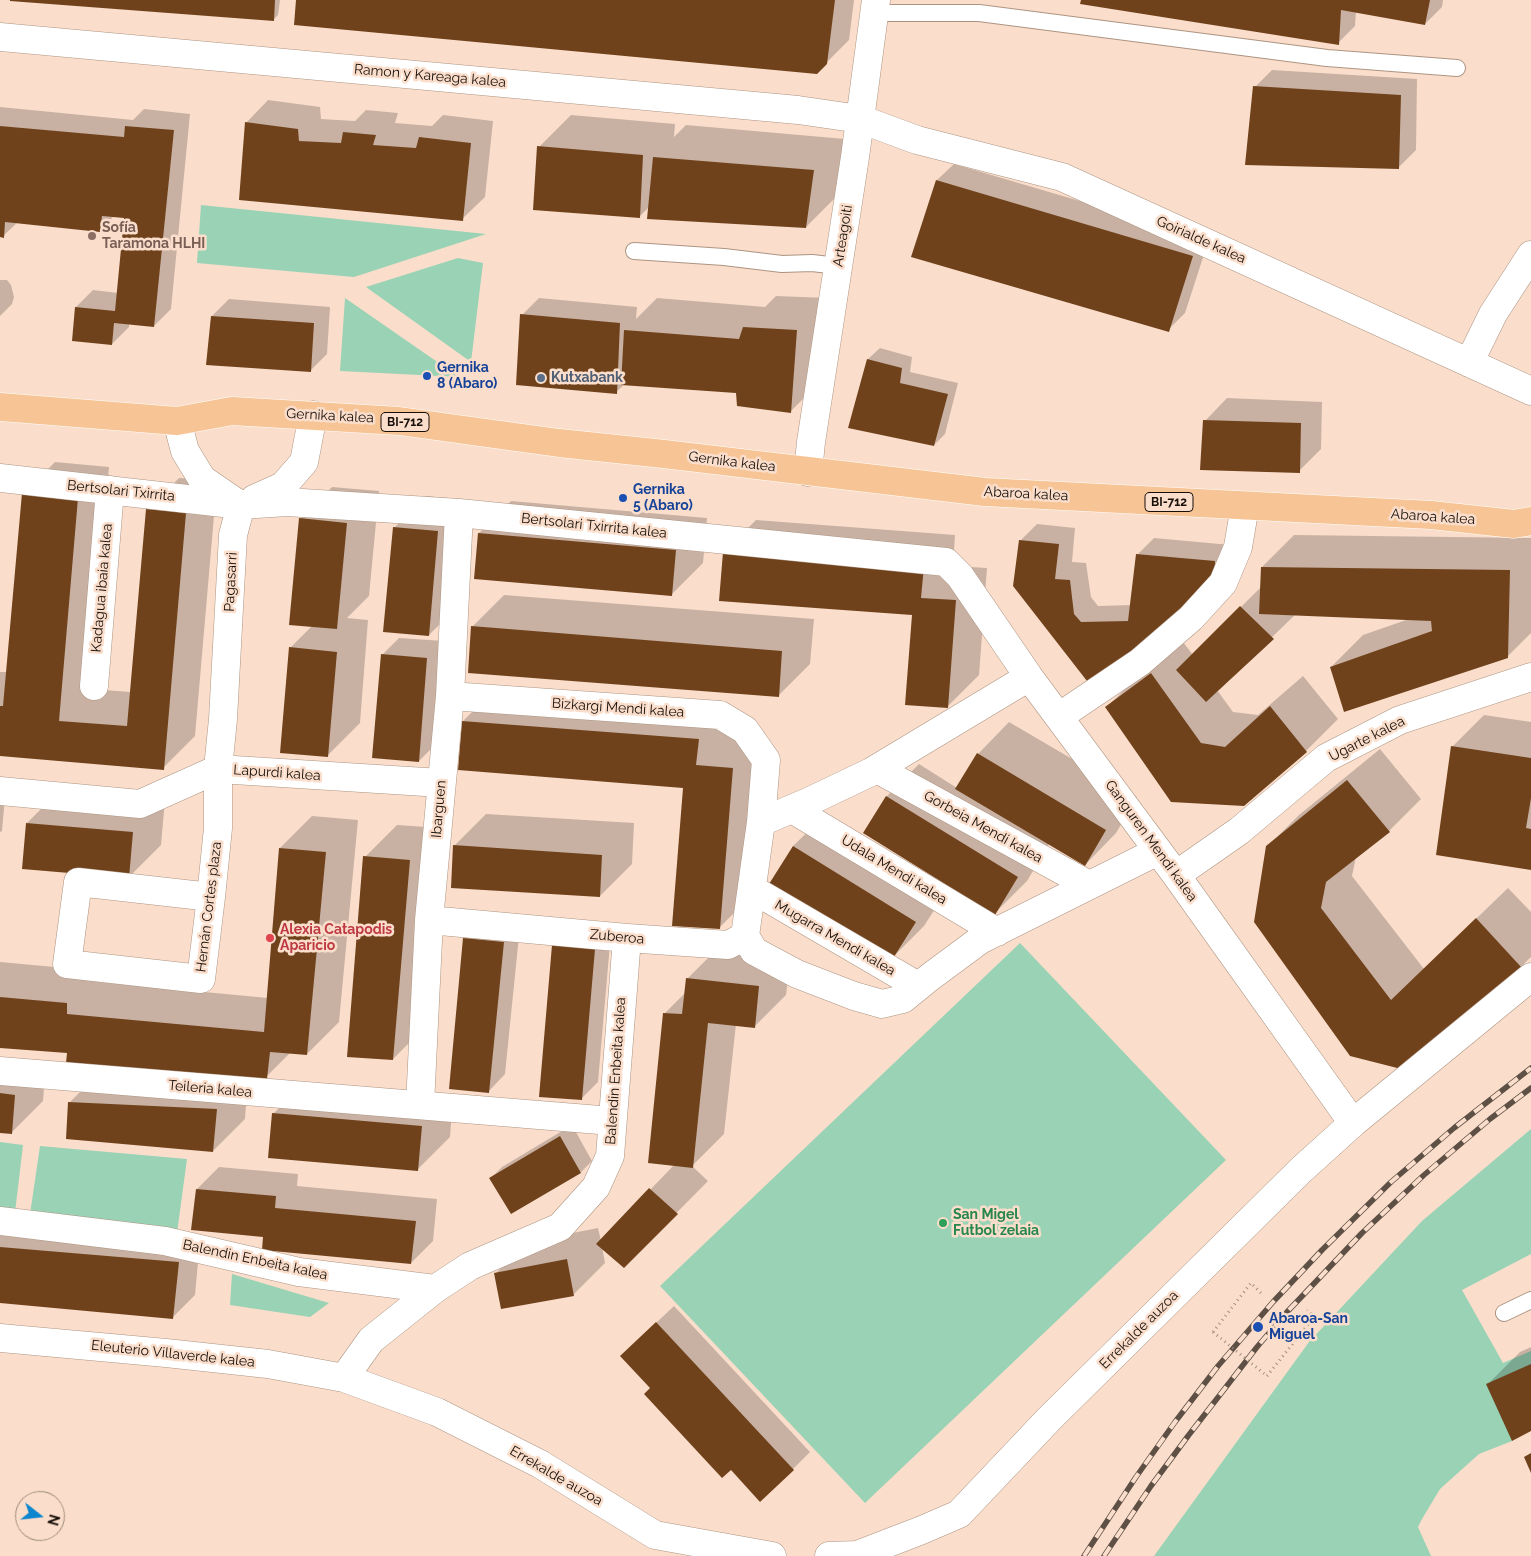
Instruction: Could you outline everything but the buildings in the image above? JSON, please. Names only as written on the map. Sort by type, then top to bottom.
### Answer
[{"type":"main road","name":"Gernika kalea","points":[[0,407],[178,421],[232,411],[399,421],[559,443],[808,472]]},
{"type":"main road","name":"Abaroa kalea","points":[[808,472],[985,492],[1431,515],[1514,524],[1531,521]]},
{"type":"street","name":"Arteagoiti","points":[[808,472],[875,6]]},
{"type":"street","name":"Ramon y Kareaga kalea","points":[[0,37],[789,110],[860,119]]},
{"type":"street","name":"Goirialde kalea","points":[[860,119],[917,140],[1062,177],[1531,391]]},
{"type":"street","points":[[1470,363],[1493,314],[1531,255]]},
{"type":"street","points":[[178,421],[185,451],[202,479],[241,505],[283,486],[304,462],[313,415]]},
{"type":"street","name":"Bertsolari Txirrita","points":[[0,478],[241,505]]},
{"type":"street","name":"Kadagua ibaia kalea","points":[[94,686],[110,490]]},
{"type":"street","name":"Bertsolari Txirrita kalea","points":[[241,505],[287,502],[458,513],[946,562]]},
{"type":"street","name":"Pagasarri","points":[[218,769],[223,719],[233,535],[241,505]]},
{"type":"street","points":[[1060,716],[1140,662],[1191,618],[1223,583],[1238,547],[1245,506]]},
{"type":"street","name":"Ibarguen","points":[[420,1105],[429,920],[450,696],[458,513]]},
{"type":"street","name":"Ganguren Mendi kalea","points":[[946,562],[960,576],[1030,677],[1176,875],[1353,1123]]},
{"type":"street","points":[[1030,677],[877,769],[761,822],[745,936],[754,950],[797,974],[863,999],[882,1004],[903,999],[980,940],[1158,851]]},
{"type":"street","name":"Ugarte kalea","points":[[1176,875],[1239,831],[1326,758],[1400,720],[1531,677]]},
{"type":"street","name":"Bizkargi Mendi kalea","points":[[450,696],[720,715],[745,730],[766,760],[761,822]]},
{"type":"street","name":"Lapurdi kalea","points":[[0,791],[140,804],[218,769],[441,783]]},
{"type":"street","name":"Hernán Cortes plaza","points":[[211,896],[78,882],[67,964],[201,979],[211,896],[218,828],[218,769]]},
{"type":"street","name":"Gorbeia Mendi kalea","points":[[877,769],[1089,885]]},
{"type":"street","name":"Udala Mendi kalea","points":[[792,809],[997,932]]},
{"type":"street","name":"Mugarra Mendi kalea","points":[[752,884],[918,986]]},
{"type":"street","name":"Zuberoa","points":[[429,920],[728,945],[745,936]]},
{"type":"street","name":"Balendin Enbeita kalea","points":[[344,1378],[371,1340],[435,1289],[470,1266],[560,1227],[596,1187],[610,1156],[627,938]]},
{"type":"street","points":[[1353,1123],[1531,977]]},
{"type":"street","name":"Teileria kalea","points":[[0,1071],[612,1121]]},
{"type":"street","name":"Errekalde auzoa","points":[[829,1556],[858,1555],[959,1514],[1063,1405],[1300,1170],[1353,1123]]},
{"type":"street","name":"Balendin Enbeita kalea","points":[[0,1221],[165,1241],[299,1272],[435,1289]]},
{"type":"street","name":"Eleuterio Villaverde kalea","points":[[0,1338],[268,1364],[344,1378]]},
{"type":"street","name":"Errekalde auzoa","points":[[344,1378],[437,1412],[540,1464],[656,1534],[772,1556]]},
{"type":"street","points":[[908,1556],[922,1530]]},
{"type":"lane","points":[[875,6],[979,13],[1327,58],[1457,68]]},
{"type":"lane","points":[[634,251],[724,257],[782,264],[838,266]]},
{"type":"lane","points":[[1504,1313],[1531,1300]]},
{"type":"path","points":[[1262,1294],[1251,1283],[1213,1332],[1267,1376],[1314,1317],[1307,1310]]},
{"type":"green space","points":[[201,205],[486,234],[354,277],[197,263]]},
{"type":"green space","points":[[458,258],[483,263],[471,362],[366,287]]},
{"type":"green space","points":[[345,298],[459,377],[340,371]]},
{"type":"green space","name":"San Migel Futbol zelaia","points":[[1020,943],[1226,1160],[865,1503],[660,1286]]},
{"type":"green space","points":[[1531,1129],[1531,1254],[1462,1290],[1503,1363],[1531,1351],[1531,1364],[1512,1441],[1479,1454],[1440,1489],[1422,1519],[1418,1527],[1431,1556],[1154,1556],[1309,1342],[1422,1221]]},
{"type":"green space","points":[[0,1142],[23,1145],[14,1221],[0,1220]]},
{"type":"green space","points":[[40,1146],[187,1159],[177,1233],[29,1221]]},
{"type":"green space","points":[[232,1274],[329,1303],[310,1317],[230,1305]]},
{"type":"railway","points":[[1084,1556],[1175,1422],[1218,1366],[1273,1302],[1322,1250],[1391,1182],[1454,1128],[1531,1068]]},
{"type":"railway","points":[[1104,1556],[1151,1486],[1188,1436],[1257,1347],[1287,1312],[1362,1233],[1424,1175],[1490,1119],[1531,1088]]},
{"type":"place","name":"Sofía Taramona HLHI","points":[[92,236]]},
{"type":"place","name":"Gernika 8 (Abaro)","points":[[427,376]]},
{"type":"place","name":"Kutxabank","points":[[541,378]]},
{"type":"place","name":"Gernika 5 (Abaro)","points":[[623,498]]},
{"type":"place","name":"Alexia Catapodis Aparicio","points":[[270,938]]},
{"type":"place","name":"San Migel Futbol zelaia","points":[[943,1223]]},
{"type":"place","name":"Abaroa-San Miguel","points":[[1258,1327]]}]
